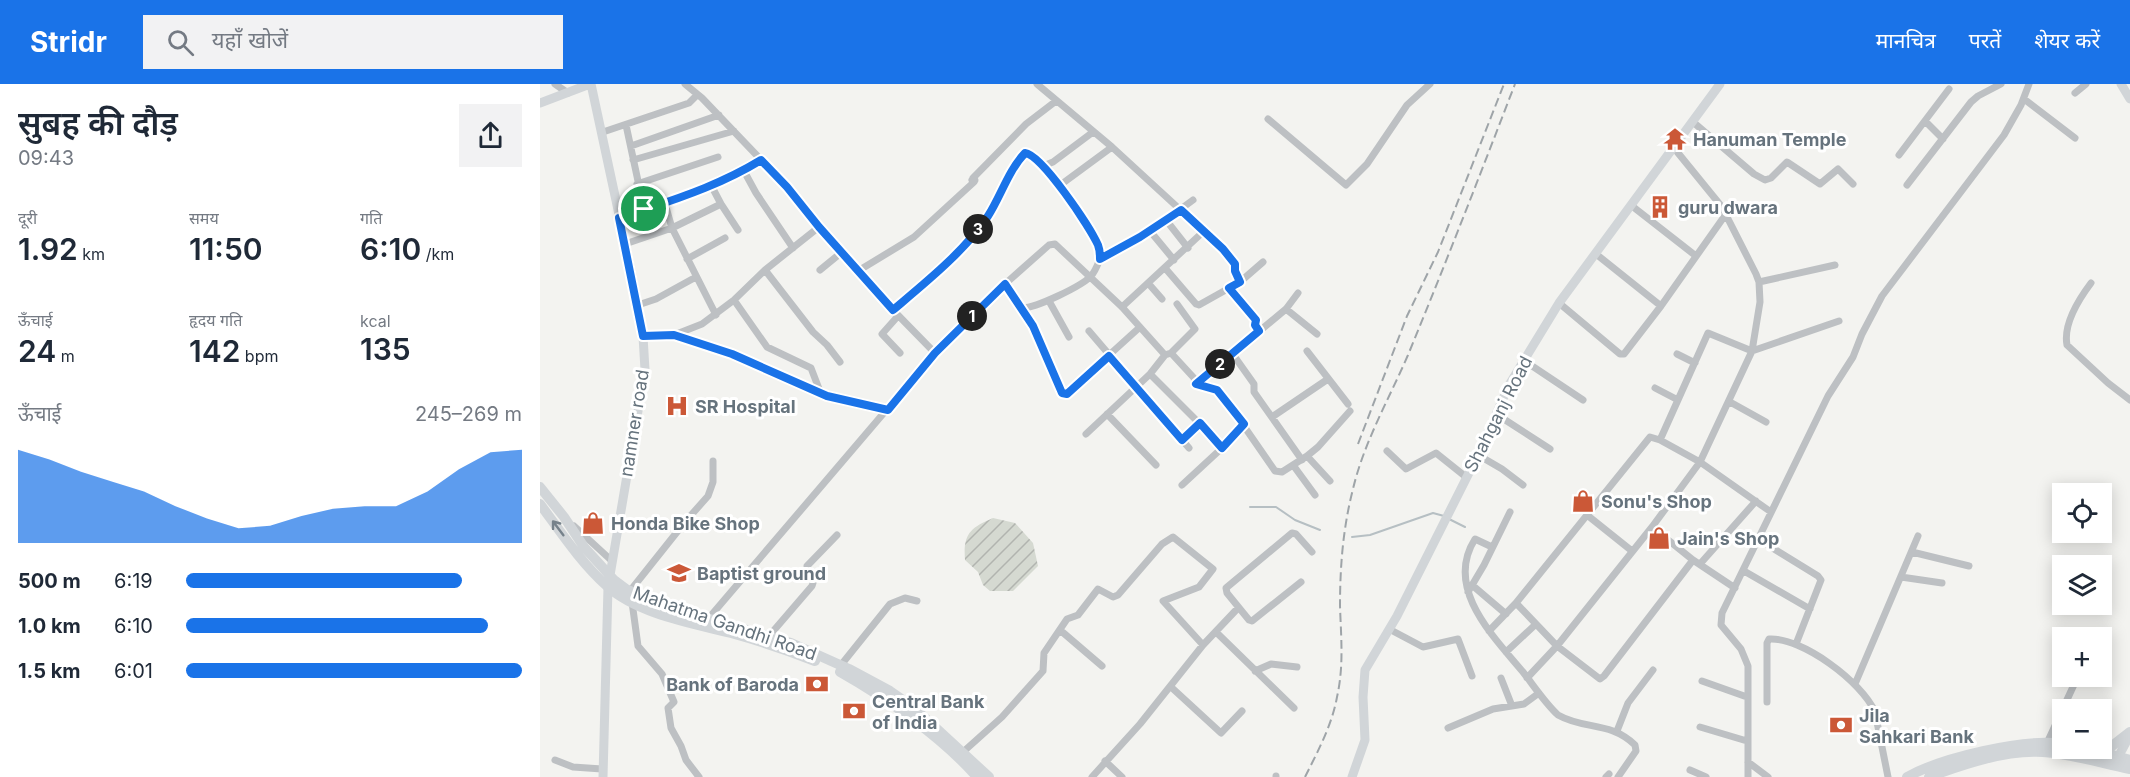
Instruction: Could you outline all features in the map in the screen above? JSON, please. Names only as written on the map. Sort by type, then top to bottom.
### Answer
[{"type":"highway","name":"Mahatma Gandhi Road","points":[[540,487],[609,581]]},
{"type":"highway","name":"Mahatma Gandhi Road","points":[[540,504],[592,571],[631,596],[702,627],[784,648],[837,670],[896,707],[958,757],[977,777]]},
{"type":"highway","name":"Mahatma Gandhi Road","points":[[631,596],[791,643],[841,665],[890,691],[913,708],[988,777]]},
{"type":"highway","points":[[2112,746],[2130,733]]},
{"type":"highway","points":[[1907,777],[1931,766],[1982,752],[2007,747],[2052,743]]},
{"type":"highway","points":[[1929,777],[1990,758],[2024,753],[2043,752],[2124,761]]},
{"type":"main road","points":[[540,103],[591,84]]},
{"type":"main road","name":"namner road","points":[[591,84],[638,305],[645,370],[609,581],[603,773]]},
{"type":"main road","name":"Shahganj Road","points":[[1352,777],[1365,740],[1363,697],[1365,670],[1444,523],[1523,360],[1559,303],[1720,84]]},
{"type":"main road","points":[[2121,84],[2130,99]]},
{"type":"main road","points":[[2124,761],[2130,733]]},
{"type":"street","points":[[555,84],[568,93]]},
{"type":"street","points":[[685,84],[719,115],[787,187],[858,271],[935,353]]},
{"type":"street","points":[[1037,84],[1112,147],[1223,249],[1235,264],[1235,271],[1240,282]]},
{"type":"street","points":[[1268,119],[1346,186],[1367,164],[1407,105],[1430,84]]},
{"type":"street","points":[[1907,185],[1978,96],[2001,84]]},
{"type":"street","points":[[1748,777],[1748,666],[1741,649],[1721,625],[1722,613],[1828,396],[1853,357],[1862,334],[1882,297],[2004,135],[2024,99],[2029,84]]},
{"type":"street","points":[[2075,93],[2086,84]]},
{"type":"street","points":[[1899,155],[1950,89]]},
{"type":"street","points":[[603,132],[689,103],[696,94]]},
{"type":"street","points":[[2024,99],[2075,138]]},
{"type":"street","points":[[858,271],[920,232],[974,182],[973,178],[1026,124],[1056,101]]},
{"type":"street","points":[[631,146],[719,115]]},
{"type":"street","points":[[1925,121],[1943,139]]},
{"type":"street","points":[[1692,122],[1765,180],[1771,178],[1785,162],[1788,162],[1820,184],[1838,169],[1853,184]]},
{"type":"street","points":[[626,125],[644,209]]},
{"type":"street","points":[[633,160],[734,131]]},
{"type":"street","points":[[1043,166],[1053,162],[1093,132]]},
{"type":"street","points":[[1059,186],[1112,147]]},
{"type":"street","points":[[1527,678],[1557,646],[1652,527],[1700,462],[1752,351],[1759,312],[1759,282],[1720,203],[1674,148]]},
{"type":"street","points":[[900,353],[882,334],[896,313],[977,230],[1024,154],[1029,153],[1059,186],[1090,231],[1098,246],[1100,259]]},
{"type":"street","points":[[637,184],[718,157]]},
{"type":"street","points":[[619,218],[665,204],[744,171],[761,160]]},
{"type":"street","points":[[744,171],[793,248]]},
{"type":"street","points":[[711,185],[738,230]]},
{"type":"street","points":[[1022,308],[1031,308],[1049,301],[1090,276],[1100,259],[1150,231],[1193,200]]},
{"type":"street","points":[[665,204],[672,228],[716,315]]},
{"type":"street","points":[[625,244],[672,228],[721,204]]},
{"type":"street","points":[[1632,206],[1696,256]]},
{"type":"street","points":[[1559,303],[1622,354],[1626,352],[1726,214]]},
{"type":"street","points":[[1166,220],[1188,248]]},
{"type":"street","points":[[643,336],[674,335],[702,324],[716,315],[765,270],[819,227]]},
{"type":"street","points":[[1150,231],[1174,260]]},
{"type":"street","points":[[1122,306],[1203,232]]},
{"type":"street","points":[[687,259],[725,238]]},
{"type":"street","points":[[708,619],[935,353],[1005,284],[1053,244],[1122,306],[1140,327],[1194,378],[1196,384]]},
{"type":"street","points":[[820,270],[842,252]]},
{"type":"street","points":[[1596,254],[1661,306]]},
{"type":"street","points":[[1165,268],[1198,305],[1240,282],[1263,262]]},
{"type":"street","points":[[1759,282],[1835,264]]},
{"type":"street","points":[[765,270],[813,332],[840,362]]},
{"type":"street","points":[[638,305],[656,299],[696,277]]},
{"type":"street","points":[[1148,283],[1162,298]]},
{"type":"street","points":[[2091,283],[2072,318],[2067,333],[2067,345],[2130,400]]},
{"type":"street","points":[[1005,284],[1033,326],[1063,394],[1067,394],[1140,327]]},
{"type":"street","points":[[1229,288],[1256,320],[1255,325],[1259,331]]},
{"type":"street","points":[[1196,384],[1286,309],[1298,293]]},
{"type":"street","points":[[734,300],[767,347],[811,368],[822,394]]},
{"type":"street","points":[[1049,301],[1069,337]]},
{"type":"street","points":[[1086,434],[1195,329],[1177,304]]},
{"type":"street","points":[[1286,309],[1317,334]]},
{"type":"street","points":[[1660,440],[1710,333],[1752,351],[1839,321]]},
{"type":"street","points":[[1089,331],[1189,448]]},
{"type":"street","points":[[674,335],[732,354],[822,394],[888,410]]},
{"type":"street","points":[[1196,384],[1217,390],[1244,424],[1275,471],[1281,472],[1305,458],[1318,447],[1349,407],[1307,351]]},
{"type":"street","points":[[1232,353],[1254,384],[1254,392],[1272,417],[1305,458],[1330,481]]},
{"type":"street","points":[[1677,354],[1695,363]]},
{"type":"street","points":[[1523,360],[1583,400]]},
{"type":"street","points":[[1150,374],[1222,448]]},
{"type":"street","points":[[1272,417],[1328,379]]},
{"type":"street","points":[[1655,388],[1678,400]]},
{"type":"street","points":[[1730,402],[1766,422]]},
{"type":"street","points":[[1107,414],[1156,465]]},
{"type":"street","points":[[1496,414],[1550,449]]},
{"type":"street","points":[[1182,440],[1200,423]]},
{"type":"street","points":[[1182,484],[1222,448],[1244,424]]},
{"type":"street","points":[[1489,631],[1516,603],[1649,438],[1660,440],[1700,462],[1770,512]]},
{"type":"street","points":[[1387,451],[1406,469],[1436,453],[1466,477]]},
{"type":"street","points":[[1478,455],[1502,469],[1522,485]]},
{"type":"street","points":[[699,777],[686,760],[671,728],[668,708],[674,702],[670,689],[662,674],[638,646],[631,596],[684,522],[708,496],[713,482],[713,461]]},
{"type":"street","points":[[1293,465],[1315,495]]},
{"type":"street","points":[[1516,603],[1557,646],[1598,678],[1602,678],[1696,562],[1756,501]]},
{"type":"street","points":[[1470,589],[1510,512]]},
{"type":"street","points":[[562,515],[612,561]]},
{"type":"street","points":[[1587,515],[1632,551]]},
{"type":"street","points":[[1652,527],[1696,562],[1735,588]]},
{"type":"street","points":[[1301,582],[1255,620],[1249,620],[1227,593],[1227,588],[1290,534],[1296,534],[1312,552]]},
{"type":"street","points":[[769,636],[812,586],[807,566],[837,535]]},
{"type":"street","points":[[1856,684],[1918,536]]},
{"type":"street","points":[[963,752],[1002,717],[1043,671],[1044,653],[1067,619],[1078,615],[1098,589],[1113,597],[1118,595],[1162,544],[1173,537],[1213,569],[1198,587],[1163,602],[1203,645]]},
{"type":"street","points":[[1758,539],[1821,579],[1822,582],[1796,644]]},
{"type":"street","points":[[1492,547],[1474,540],[1466,563],[1473,605],[1489,631],[1555,712],[1563,718],[1617,731],[1634,743],[1637,749],[1618,777]]},
{"type":"street","points":[[1912,552],[1969,566]]},
{"type":"street","points":[[1744,571],[1810,609]]},
{"type":"street","points":[[1901,578],[1942,583]]},
{"type":"street","points":[[1470,589],[1506,614]]},
{"type":"street","points":[[841,665],[890,604],[905,598],[917,601]]},
{"type":"street","points":[[1092,777],[1140,724],[1203,645],[1238,608]]},
{"type":"street","points":[[1506,652],[1536,624]]},
{"type":"street","points":[[1389,629],[1423,647],[1458,639],[1473,676]]},
{"type":"street","points":[[1060,630],[1102,666]]},
{"type":"street","points":[[1216,632],[1294,708]]},
{"type":"street","points":[[1767,702],[1768,640],[1771,638],[1796,644],[1814,653],[1856,684],[1875,712],[1888,777]]},
{"type":"street","points":[[1255,671],[1271,664],[1297,666]]},
{"type":"street","points":[[1617,731],[1628,703],[1653,670]]},
{"type":"street","points":[[1501,678],[1512,706]]},
{"type":"street","points":[[1702,681],[1748,696]]},
{"type":"street","points":[[1171,687],[1221,733],[1242,711]]},
{"type":"street","points":[[2047,743],[2073,687]]},
{"type":"street","points":[[1448,728],[1493,709],[1526,703],[1539,693]]},
{"type":"street","points":[[1700,727],[1747,741]]},
{"type":"street","points":[[555,760],[603,773]]},
{"type":"street","points":[[1105,761],[1122,777]]},
{"type":"street","points":[[1748,762],[1768,777]]},
{"type":"street","points":[[1690,770],[1706,777]]},
{"type":"shaded area","points":[[993,518],[1015,523],[1033,543],[1038,566],[1013,591],[990,591],[983,585],[978,572],[965,560],[965,544],[970,533]]},
{"type":"waterway","points":[[1250,507],[1276,507],[1295,520],[1320,530]]},
{"type":"waterway","points":[[1352,537],[1370,535],[1433,513],[1444,516]]},
{"type":"waterway","points":[[1449,519],[1465,527]]},
{"type":"railway","points":[[1358,444],[1407,316],[1438,252],[1504,84]]},
{"type":"railway","points":[[1305,777],[1328,728],[1335,707],[1341,674],[1341,562],[1344,533],[1358,472],[1370,438],[1422,321],[1515,84]]},
{"type":"place","name":"Hanuman Temple","points":[[1675,139]]},
{"type":"place","name":"guru dwara","points":[[1660,207]]},
{"type":"place","name":"SR Hospital","points":[[677,406]]},
{"type":"place","name":"Sonu's Shop","points":[[1583,501]]},
{"type":"place","name":"Honda Bike Shop","points":[[593,523]]},
{"type":"place","name":"Jain's Shop","points":[[1659,538]]},
{"type":"place","name":"Baptist ground","points":[[679,573]]},
{"type":"place","name":"Bank of Baroda","points":[[817,684]]},
{"type":"place","name":"Central Bank of India","points":[[854,711]]},
{"type":"place","name":"Jila Sahkari Bank","points":[[1841,725]]},
{"type":"route","points":[[1028,153],[1043,166],[1059,186],[1090,231],[1100,251],[1100,259],[1160,225],[1181,210],[1223,249],[1235,264],[1235,271],[1240,282],[1229,288],[1256,320],[1255,325],[1259,331],[1196,384],[1211,387],[1221,393],[1244,424],[1222,448],[1200,423],[1182,440],[1109,356],[1067,394],[1063,394],[1060,392],[1033,326],[1005,284],[935,353],[888,410],[827,396],[732,354],[674,335],[643,336],[619,218],[644,209],[665,204],[701,190],[744,171],[761,160],[893,310],[921,287],[977,230],[989,214],[1001,189],[1021,158],[1028,153]]}]
